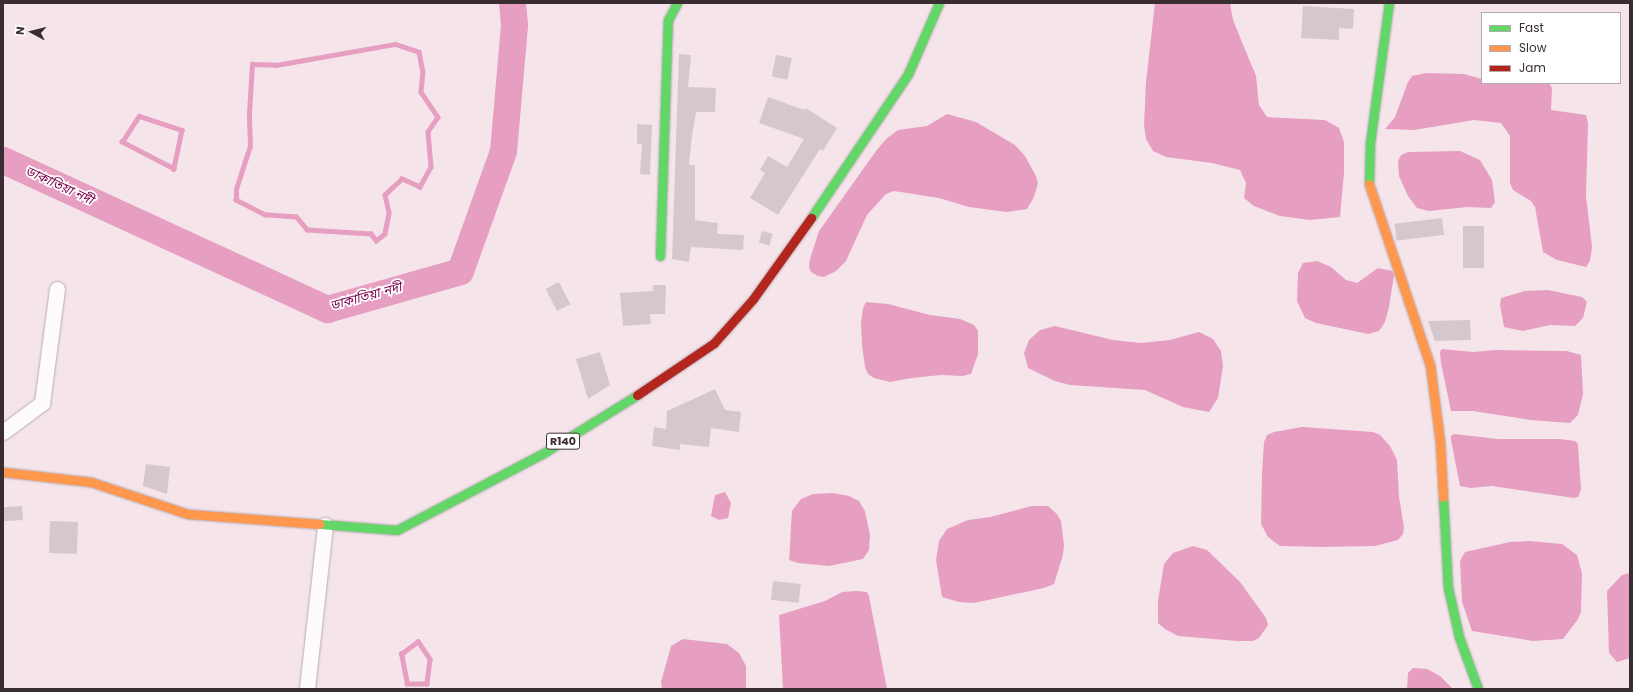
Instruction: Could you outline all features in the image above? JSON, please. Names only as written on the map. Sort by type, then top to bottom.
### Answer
[{"type":"main road","points":[[660,256],[668,20],[677,3]]},
{"type":"main road","name":"R140","points":[[3,472],[91,482],[188,514],[398,530],[542,454],[633,398],[714,343],[753,299],[791,247],[908,74],[939,3]]},
{"type":"main road","points":[[1389,3],[1370,143],[1369,186],[1430,365],[1440,442],[1448,588],[1459,637],[1478,689]]},
{"type":"street","points":[[3,432],[42,403],[57,289]]},
{"type":"street","points":[[307,689],[325,525]]},
{"type":"shaded area","points":[[1155,3],[1230,3],[1233,20],[1256,76],[1259,105],[1267,117],[1325,120],[1339,128],[1344,142],[1344,173],[1340,217],[1310,220],[1280,216],[1254,206],[1244,198],[1246,183],[1240,170],[1212,163],[1166,157],[1153,151],[1146,139],[1144,125],[1146,82]]},
{"type":"shaded area","points":[[1426,73],[1464,74],[1481,79],[1481,84],[1550,84],[1552,88],[1551,110],[1586,115],[1588,123],[1586,196],[1592,247],[1590,261],[1586,267],[1557,260],[1543,252],[1535,207],[1531,201],[1513,190],[1510,183],[1510,136],[1501,123],[1474,120],[1414,130],[1385,129],[1395,117],[1408,82],[1412,76]]},
{"type":"shaded area","points":[[947,114],[976,122],[1015,145],[1025,156],[1036,176],[1038,183],[1034,197],[1027,209],[1007,212],[969,207],[939,198],[894,191],[886,194],[867,215],[846,261],[836,271],[824,277],[818,276],[811,272],[809,267],[810,259],[819,231],[886,139],[898,130],[927,126]]},
{"type":"shaded area","points":[[1460,151],[1480,160],[1492,180],[1495,202],[1491,208],[1467,207],[1429,211],[1417,208],[1408,196],[1399,176],[1398,161],[1401,155],[1408,152]]},
{"type":"shaded area","points":[[1317,261],[1331,267],[1346,280],[1357,283],[1378,268],[1392,271],[1394,275],[1389,307],[1385,322],[1379,331],[1368,334],[1316,323],[1305,318],[1297,301],[1298,273],[1303,263]]},
{"type":"shaded area","points":[[1548,290],[1582,297],[1587,302],[1583,318],[1575,326],[1550,325],[1523,331],[1504,327],[1500,305],[1501,298],[1525,291]]},
{"type":"shaded area","points":[[866,302],[888,304],[930,315],[960,319],[974,325],[978,331],[978,354],[971,374],[963,376],[941,375],[890,382],[874,378],[868,374],[865,367],[861,323],[863,308]]},
{"type":"shaded area","points":[[1055,326],[1113,340],[1141,343],[1170,340],[1199,332],[1213,339],[1221,351],[1223,366],[1218,398],[1209,412],[1183,407],[1145,390],[1070,385],[1055,381],[1028,368],[1024,353],[1029,340],[1040,330]]},
{"type":"shaded area","points":[[1442,349],[1473,352],[1495,350],[1567,351],[1581,355],[1583,394],[1578,415],[1570,423],[1530,420],[1473,411],[1451,411],[1441,363],[1440,352]]},
{"type":"shaded area","points":[[1302,427],[1373,432],[1380,435],[1390,446],[1397,460],[1399,497],[1404,527],[1403,534],[1398,540],[1375,546],[1322,547],[1280,546],[1268,537],[1261,524],[1264,442],[1267,435],[1274,432]]},
{"type":"shaded area","points":[[1454,434],[1498,439],[1560,439],[1575,441],[1578,444],[1581,490],[1578,497],[1574,498],[1492,486],[1470,488],[1460,486],[1451,440],[1451,436]]},
{"type":"shaded area","points":[[725,492],[731,503],[728,518],[719,520],[711,516],[715,495]]},
{"type":"shaded area","points":[[832,493],[849,496],[859,501],[865,511],[870,535],[869,550],[863,559],[829,566],[798,563],[789,560],[792,511],[801,499],[813,494]]},
{"type":"shaded area","points":[[1032,506],[1048,506],[1057,514],[1061,521],[1064,545],[1063,555],[1054,584],[1044,588],[974,603],[959,602],[942,597],[936,560],[939,541],[947,529],[968,520],[990,517]]},
{"type":"shaded area","points":[[1530,541],[1562,544],[1577,555],[1582,573],[1581,612],[1578,619],[1563,639],[1533,641],[1472,631],[1462,602],[1460,561],[1465,552],[1510,542]]},
{"type":"shaded area","points":[[1193,546],[1207,550],[1240,582],[1266,618],[1268,625],[1259,638],[1253,641],[1237,641],[1178,636],[1165,629],[1158,623],[1158,601],[1164,564],[1173,553]]},
{"type":"shaded area","points":[[1630,573],[1630,658],[1617,662],[1609,653],[1607,591],[1622,575]]},
{"type":"shaded area","points":[[842,592],[867,592],[869,596],[887,689],[783,689],[779,615],[825,601]]},
{"type":"shaded area","points":[[683,639],[727,644],[739,653],[746,666],[746,689],[662,689],[661,682],[671,646]]},
{"type":"shaded area","points":[[1413,668],[1427,669],[1440,676],[1453,689],[1407,689],[1408,673]]},
{"type":"building","points":[[1303,6],[1354,9],[1353,29],[1339,28],[1339,40],[1301,38]]},
{"type":"building","points":[[679,54],[691,55],[688,87],[716,88],[715,112],[696,112],[692,136],[689,165],[695,165],[695,220],[718,223],[717,234],[744,235],[743,250],[691,247],[689,262],[672,259]]},
{"type":"building","points":[[776,55],[792,58],[788,80],[772,77]]},
{"type":"building","points":[[768,97],[804,110],[806,108],[837,128],[823,151],[820,149],[778,215],[750,198],[765,173],[760,170],[768,156],[787,167],[804,139],[759,123]]},
{"type":"building","points":[[637,124],[652,125],[650,175],[640,174],[642,144],[637,144]]},
{"type":"building","points":[[1442,218],[1444,235],[1396,241],[1394,224]]},
{"type":"building","points":[[1463,226],[1484,226],[1484,268],[1463,268]]},
{"type":"building","points":[[762,231],[773,234],[770,245],[759,243]]},
{"type":"building","points":[[559,282],[570,304],[557,311],[546,289]]},
{"type":"building","points":[[653,285],[666,285],[665,314],[650,314],[651,324],[623,326],[620,293],[653,291]]},
{"type":"building","points":[[1470,320],[1471,340],[1435,341],[1428,321]]},
{"type":"building","points":[[600,352],[610,385],[588,399],[576,359]]},
{"type":"building","points":[[715,389],[725,410],[741,412],[739,432],[711,428],[709,447],[680,444],[680,450],[652,446],[654,427],[666,429],[667,411]]},
{"type":"building","points":[[146,464],[170,467],[167,494],[143,486]]},
{"type":"building","points":[[22,506],[23,520],[4,521],[3,507]]},
{"type":"building","points":[[50,521],[78,522],[77,554],[49,553]]},
{"type":"building","points":[[773,581],[801,584],[799,603],[771,600]]},
{"type":"waterway","name":"ডাকাতিয়া নদী","points":[[3,160],[327,309],[460,271],[503,151],[514,25],[512,3]]},
{"type":"waterway","points":[[395,44],[419,52],[423,72],[421,92],[438,117],[428,132],[431,167],[420,187],[402,179],[385,195],[389,213],[385,234],[376,241],[371,234],[307,230],[296,217],[265,215],[236,200],[236,189],[250,146],[249,113],[252,64],[276,65],[395,44]]},
{"type":"waterway","points":[[139,116],[182,130],[174,169],[122,142],[139,116]]},
{"type":"waterway","points":[[418,641],[430,659],[427,684],[407,684],[401,654],[418,641]]},
{"type":"traffic: fast","points":[[660,256],[668,20],[677,3]]},
{"type":"traffic: fast","points":[[811,218],[908,74],[939,3]]},
{"type":"traffic: fast","points":[[1369,184],[1370,143],[1389,3]]},
{"type":"traffic: fast","points":[[320,524],[397,530],[542,454],[637,395]]},
{"type":"traffic: fast","points":[[1443,497],[1448,588],[1459,637],[1478,689]]},
{"type":"traffic: slow","points":[[1369,184],[1430,365],[1440,442],[1443,497]]},
{"type":"traffic: slow","points":[[3,472],[91,482],[188,514],[320,524]]},
{"type":"traffic: jam","points":[[637,395],[714,343],[753,299],[811,218]]}]
